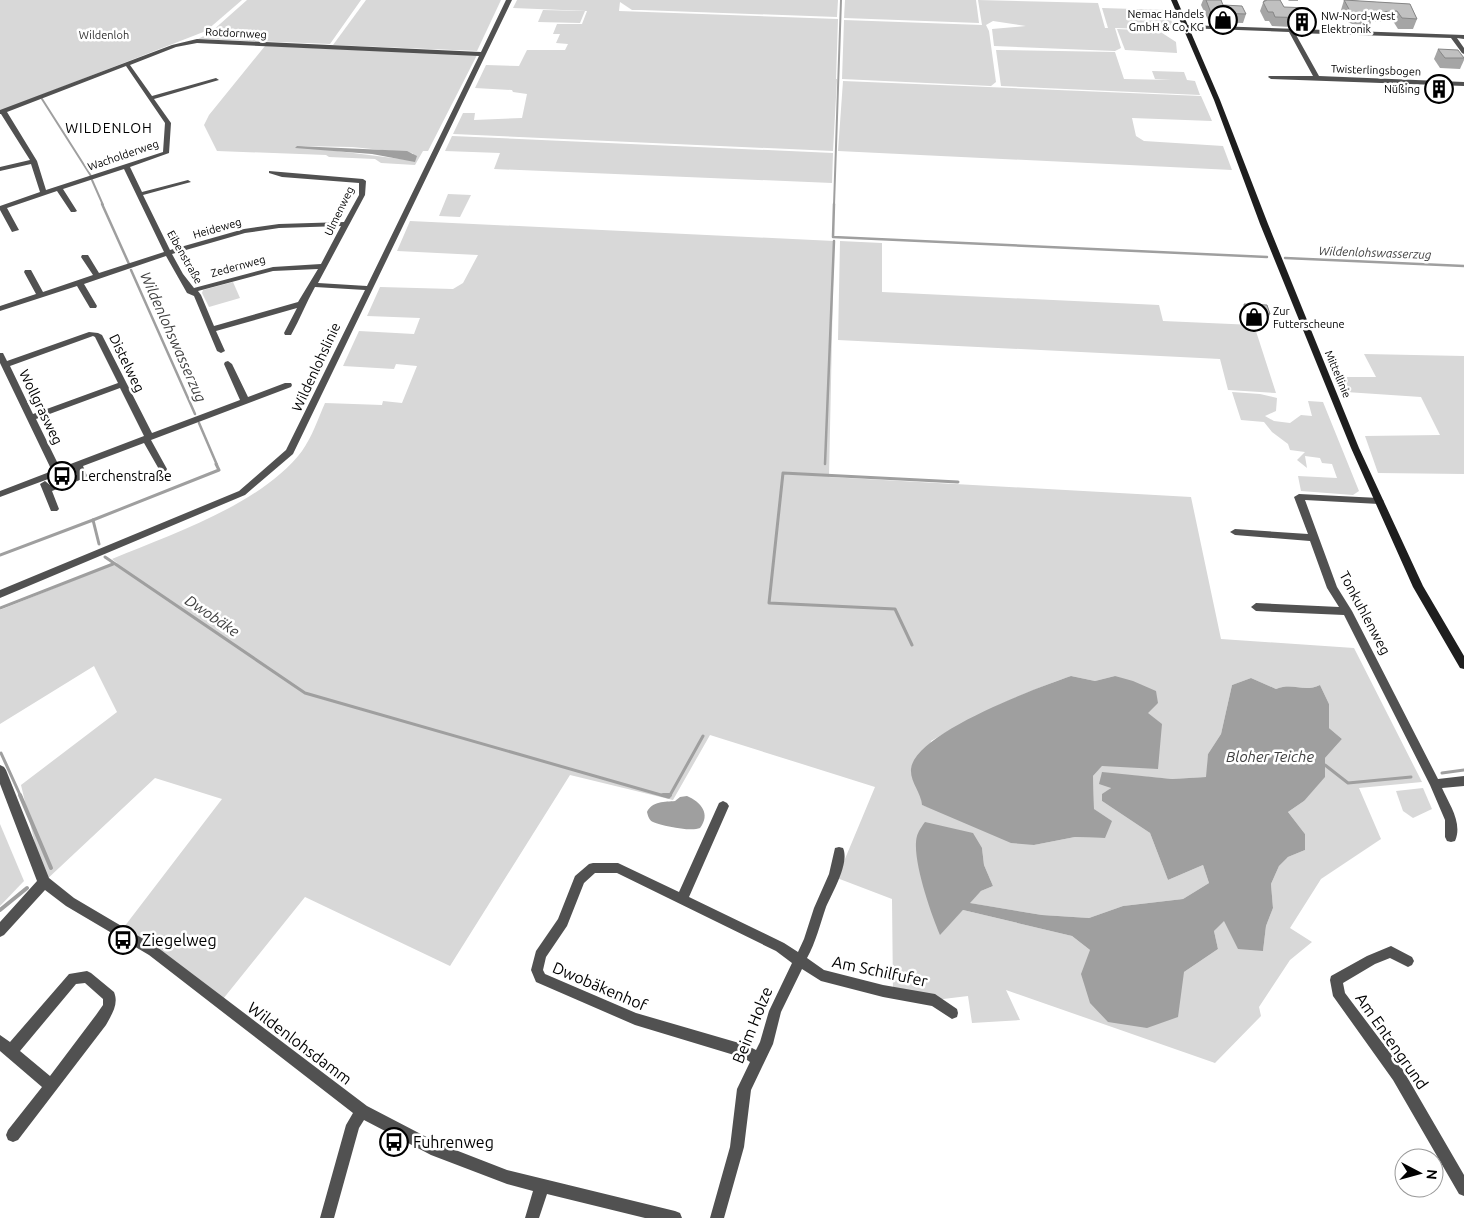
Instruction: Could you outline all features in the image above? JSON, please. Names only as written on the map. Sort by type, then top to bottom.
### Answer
[{"type":"street","name":"Wildenlohslinie","points":[[0,594],[242,493],[256,484],[290,452],[509,0]]},
{"type":"street","name":"Mittellinie","points":[[1174,0],[1217,100],[1307,331],[1379,501],[1418,586],[1464,665]]},
{"type":"street","points":[[1186,27],[1464,38]]},
{"type":"street","name":"Twisterlingsbogen","points":[[1291,31],[1317,78]]},
{"type":"street","points":[[1453,37],[1464,52]]},
{"type":"street","name":"Rotdornweg","points":[[2,112],[174,46],[197,41],[483,54]]},
{"type":"street","name":"Wacholderweg","points":[[15,230],[2,208],[166,153],[168,150],[168,123],[127,64]]},
{"type":"street","name":"Twisterlingsbogen","points":[[1272,77],[1464,84]]},
{"type":"street","points":[[150,98],[216,80]]},
{"type":"street","points":[[2,112],[34,161],[44,194]]},
{"type":"street","points":[[0,169],[34,161]]},
{"type":"street","name":"Eibenstraße","points":[[126,167],[141,194],[168,253],[190,291],[197,295],[221,351]]},
{"type":"street","name":"Ulmenweg","points":[[270,172],[282,175],[363,181],[362,195],[312,285]]},
{"type":"street","points":[[141,194],[188,182]]},
{"type":"street","points":[[59,189],[73,211]]},
{"type":"street","name":"Heideweg","points":[[0,309],[80,284],[168,253],[259,228],[346,224]]},
{"type":"street","points":[[85,257],[98,277]]},
{"type":"street","name":"Zedernweg","points":[[190,291],[273,268],[323,266]]},
{"type":"street","points":[[28,272],[41,296]]},
{"type":"street","points":[[80,284],[93,306]]},
{"type":"street","points":[[288,333],[312,285],[368,288]]},
{"type":"street","points":[[213,329],[301,304]]},
{"type":"street","name":"Distelweg","points":[[5,365],[92,334],[98,334],[147,437]]},
{"type":"street","name":"Wollgrasweg","points":[[0,355],[57,471]]},
{"type":"street","points":[[228,364],[245,401]]},
{"type":"street","points":[[32,418],[122,384]]},
{"type":"street","points":[[0,494],[288,385]]},
{"type":"street","points":[[147,437],[163,469]]},
{"type":"street","points":[[47,489],[82,476],[78,464]]},
{"type":"street","points":[[43,478],[54,509]]},
{"type":"street","name":"Tonkuhlenweg","points":[[1379,501],[1299,497],[1332,588],[1347,610],[1435,784],[1451,820],[1451,837]]},
{"type":"street","points":[[1235,532],[1314,538]]},
{"type":"street","points":[[1256,607],[1347,610]]},
{"type":"street","points":[[0,770],[44,882],[0,931]]},
{"type":"street","points":[[1435,784],[1464,781]]},
{"type":"street","points":[[682,899],[723,806]]},
{"type":"street","name":"Beim Holze","points":[[717,1218],[738,1147],[744,1089],[766,1044],[775,1011],[810,940],[820,908],[835,874],[839,852]]},
{"type":"street","name":"Dwobäkenhof","points":[[759,1059],[746,1052],[635,1019],[544,980],[538,974],[537,964],[540,955],[563,922],[579,880],[593,868],[606,866],[618,868],[780,947],[801,960]]},
{"type":"street","name":"Wildenlohsdamm","points":[[44,882],[70,902],[153,951],[362,1111],[436,1150],[507,1177],[675,1218]]},
{"type":"street","name":"Am Entengrund","points":[[1408,961],[1391,952],[1372,960],[1336,980],[1339,996],[1398,1075],[1464,1189]]},
{"type":"street","name":"Am Schilfufer","points":[[801,960],[821,975],[884,991],[935,1000],[952,1013]]},
{"type":"street","points":[[11,1052],[73,978],[87,977],[109,996],[109,1006],[52,1086],[13,1135]]},
{"type":"street","points":[[0,1042],[52,1086]]},
{"type":"street","points":[[327,1218],[353,1125],[362,1111]]},
{"type":"street","points":[[532,1218],[542,1186]]},
{"type":"green space","name":"Wildenloh","points":[[0,0],[242,0],[206,31],[0,111]]},
{"type":"green space","points":[[247,0],[361,0],[330,44],[198,39],[211,32]]},
{"type":"green space","points":[[366,0],[501,0],[477,51],[333,45]]},
{"type":"green space","points":[[517,0],[838,0],[837,17],[632,10],[620,2],[619,11],[838,19],[833,151],[453,134],[463,113],[475,113],[474,120],[522,118],[527,94],[513,92],[512,90],[475,88],[486,65],[519,66],[527,50],[565,50],[568,44],[556,43],[560,34],[553,34],[557,24],[582,24],[587,11],[513,8]]},
{"type":"green space","points":[[845,0],[976,0],[979,23],[844,18]]},
{"type":"green space","points":[[978,0],[1098,3],[1105,28],[1108,28],[1102,8],[1167,10],[1175,30],[1115,28],[1121,48],[1115,51],[994,46],[992,29],[1026,26],[993,21],[986,25],[989,31],[996,82],[991,86],[842,79],[844,20],[982,25]]},
{"type":"green space","points":[[543,10],[585,11],[580,23],[538,22]]},
{"type":"green space","points":[[1117,29],[1159,31],[1176,42],[1177,53],[1125,50]]},
{"type":"green space","points":[[265,46],[477,55],[428,151],[423,151],[415,165],[381,163],[375,159],[329,157],[326,155],[217,151],[204,125],[209,115]],"holes":[[[297,146],[352,147],[413,153],[409,160]]]},
{"type":"green space","points":[[996,50],[1115,52],[1124,79],[1172,80],[1155,79],[1152,71],[1184,72],[1187,80],[1195,81],[1200,95],[1001,86]]},
{"type":"green space","points":[[843,81],[1201,96],[1212,121],[1132,118],[1136,136],[1144,141],[1223,146],[1232,170],[838,151]]},
{"type":"green space","points":[[452,136],[833,153],[832,183],[494,169],[500,153],[445,151]]},
{"type":"green space","points":[[448,194],[471,195],[460,217],[439,216]]},
{"type":"green space","points":[[410,221],[834,241],[829,477],[1191,497],[1221,639],[1354,648],[1422,782],[1359,788],[1381,839],[1321,879],[1290,928],[1312,942],[1290,960],[1259,1007],[1261,1016],[1215,1063],[1006,990],[1020,1020],[972,1023],[968,996],[935,1000],[893,993],[892,899],[837,878],[875,787],[710,735],[673,800],[570,775],[450,966],[305,897],[219,1004],[121,931],[222,799],[155,778],[44,882],[21,785],[117,712],[94,666],[0,724],[0,610],[117,563],[112,559],[214,516],[264,487],[285,470],[306,446],[325,403],[382,405],[383,401],[402,403],[417,366],[396,364],[394,369],[343,366],[359,331],[414,334],[420,318],[367,316],[380,287],[453,289],[463,283],[478,255],[397,251]],"holes":[[[1071,676],[1095,681],[1115,676],[1148,713],[1093,776],[1094,809],[1105,838],[1075,837],[1034,845],[922,805],[921,794],[931,741],[999,705]],[[1251,678],[1276,689],[1282,687],[1308,688],[1320,685],[1329,704],[1329,728],[1342,739],[1324,759],[1304,801],[1288,812],[1305,834],[1305,850],[1288,857],[1279,866],[1271,884],[1273,908],[1266,926],[1263,951],[1224,920],[1214,931],[1218,949],[1184,972],[1090,950],[1072,936],[963,910],[940,934],[982,848],[984,865],[993,886],[981,891],[969,903],[1042,915],[1089,918],[1123,906],[1183,899],[1209,883],[1203,865],[1168,880],[1150,833],[1102,801],[1111,787],[1102,773],[1172,779],[1207,777],[1208,754],[1221,734],[1232,685]]]},
{"type":"green space","points":[[840,241],[882,243],[882,292],[1159,305],[1163,321],[1254,325],[1276,393],[1228,390],[1220,359],[838,340]]},
{"type":"green space","points":[[233,282],[240,298],[209,307],[202,293],[203,290]]},
{"type":"green space","points":[[1364,354],[1464,356],[1464,474],[1378,473],[1365,436],[1440,435],[1421,397],[1346,392],[1340,377],[1376,377]]},
{"type":"green space","points":[[1232,392],[1260,394],[1277,398],[1276,411],[1265,416],[1274,421],[1290,423],[1301,415],[1312,416],[1308,401],[1323,402],[1359,491],[1353,495],[1301,491],[1298,476],[1337,478],[1332,464],[1322,463],[1320,458],[1305,456],[1307,468],[1297,460],[1305,452],[1290,450],[1288,444],[1272,432],[1264,422],[1241,420]]},
{"type":"green space","points":[[1423,788],[1432,809],[1413,818],[1403,811],[1396,791]]},
{"type":"green space","points":[[0,824],[24,881],[0,906]]},
{"type":"water","points":[[297,146],[407,151],[417,156],[415,162],[372,154],[295,148]]},
{"type":"water","points":[[1071,676],[1095,681],[1115,676],[1156,691],[1158,703],[1148,713],[1162,724],[1158,769],[1102,766],[1093,776],[1094,809],[1112,821],[1105,838],[1075,837],[1034,845],[1011,843],[922,805],[912,778],[911,769],[917,755],[933,741],[980,713]]},
{"type":"water","name":"Bloher Teiche","points":[[1251,678],[1276,689],[1282,687],[1308,688],[1320,685],[1329,704],[1329,728],[1342,739],[1325,758],[1325,777],[1304,801],[1288,812],[1305,834],[1305,850],[1288,857],[1279,866],[1271,884],[1273,908],[1266,926],[1263,951],[1238,949],[1224,921],[1214,931],[1218,949],[1184,972],[1178,1017],[1147,1028],[1108,1022],[1090,1003],[1081,974],[1090,950],[1072,936],[963,910],[940,935],[927,900],[917,857],[917,836],[925,822],[973,833],[982,848],[984,865],[993,886],[981,891],[970,903],[1042,915],[1089,918],[1123,906],[1183,899],[1209,883],[1203,865],[1168,880],[1150,833],[1102,801],[1102,794],[1111,788],[1099,784],[1102,772],[1172,779],[1206,777],[1208,754],[1221,734],[1232,685]]},
{"type":"water","points":[[687,796],[703,809],[705,818],[700,828],[677,828],[658,824],[650,819],[647,812],[652,806],[675,801],[680,797]]},
{"type":"building","points":[[1206,0],[1221,0],[1223,5],[1242,6],[1246,14],[1211,13]]},
{"type":"building","points":[[1267,0],[1280,0],[1284,7],[1308,8],[1314,18],[1275,17],[1273,12],[1268,12],[1263,2]]},
{"type":"building","points":[[1344,0],[1410,4],[1417,19],[1402,18],[1397,11],[1356,14],[1350,11]]},
{"type":"building","points":[[1438,49],[1458,50],[1464,58],[1445,58]]},
{"type":"building","points":[[1244,304],[1267,305],[1270,314],[1248,313]]},
{"type":"waterway","points":[[834,205],[841,0]]},
{"type":"waterway","name":"Wildenlohswasserzug","points":[[42,99],[91,176]]},
{"type":"waterway","name":"Wildenlohswasserzug","points":[[92,180],[103,205]]},
{"type":"waterway","name":"Wildenlohswasserzug","points":[[102,204],[129,264]]},
{"type":"waterway","points":[[834,204],[833,237],[1267,257]]},
{"type":"waterway","points":[[825,464],[834,241]]},
{"type":"waterway","name":"Wildenlohswasserzug","points":[[1285,258],[1464,266]]},
{"type":"waterway","name":"Wildenlohswasserzug","points":[[131,270],[195,414]]},
{"type":"waterway","name":"Wildenlohswasserzug","points":[[199,423],[217,465]]},
{"type":"waterway","name":"Wildenlohswasserzug","points":[[93,520],[219,470],[216,464]]},
{"type":"waterway","points":[[912,645],[895,609],[769,603],[783,473],[958,482]]},
{"type":"waterway","name":"Dwobäke","points":[[0,555],[93,520]]},
{"type":"waterway","name":"Dwobäke","points":[[93,520],[99,544]]},
{"type":"waterway","points":[[105,557],[305,693],[668,797]]},
{"type":"waterway","points":[[0,608],[113,564]]},
{"type":"waterway","points":[[669,797],[703,736]]},
{"type":"waterway","points":[[1,753],[21,797]]},
{"type":"waterway","name":"Dwobäke","points":[[1325,765],[1348,783],[1411,777]]},
{"type":"waterway","name":"Dwobäke","points":[[1442,773],[1464,770]]},
{"type":"waterway","points":[[20,795],[51,868]]},
{"type":"waterway","points":[[663,795],[670,795]]},
{"type":"waterway","points":[[0,910],[27,888]]},
{"type":"place","name":"Nemac Handels GmbH & Co. KG","points":[[1223,20]]},
{"type":"place","name":"NW-Nord-West Elektronik","points":[[1302,22]]},
{"type":"place","name":"Nüßing","points":[[1439,89]]},
{"type":"place","name":"Zur Futterscheune","points":[[1254,317]]},
{"type":"place","name":"Lerchenstraße","points":[[62,476]]},
{"type":"place","name":"Ziegelweg","points":[[123,940]]},
{"type":"place","name":"Fuhrenweg","points":[[394,1142]]},
{"type":"district","name":"WILDENLOH","points":[[109,128]]}]
